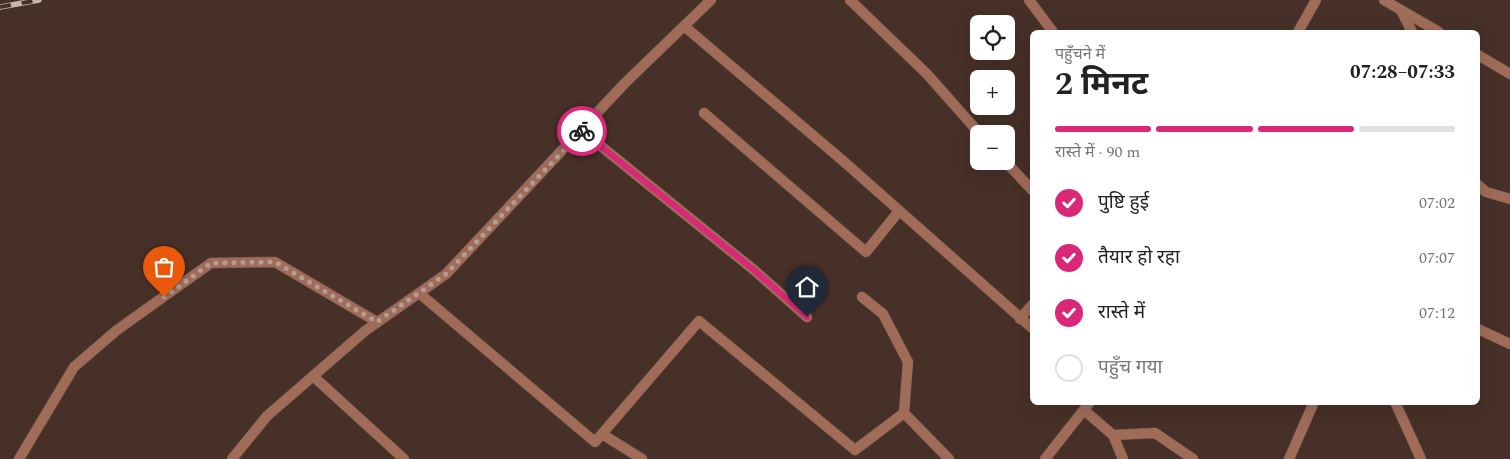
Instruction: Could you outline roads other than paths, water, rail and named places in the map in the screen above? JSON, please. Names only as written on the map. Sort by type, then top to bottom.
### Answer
[{"type":"street","points":[[232,459],[267,416],[313,376],[377,322],[446,274],[625,83],[711,0]]},
{"type":"street","points":[[850,0],[927,74],[972,125]]},
{"type":"street","points":[[1029,0],[1052,30]]},
{"type":"street","points":[[1299,30],[1316,0]]},
{"type":"street","points":[[1384,0],[1436,30]]},
{"type":"street","points":[[1401,10],[1411,30]]},
{"type":"street","points":[[684,26],[1030,326]]},
{"type":"street","points":[[1480,56],[1510,74]]},
{"type":"street","points":[[704,113],[866,252],[899,211]]},
{"type":"street","points":[[581,130],[754,270],[807,317]]},
{"type":"street","points":[[1013,170],[1030,188]]},
{"type":"street","points":[[1480,187],[1486,192],[1510,199]]},
{"type":"street","points":[[19,459],[74,367],[116,330],[211,263],[275,262],[377,322]]},
{"type":"street","points":[[419,293],[595,442],[699,321],[855,450],[904,413],[908,362],[883,314],[862,296]]},
{"type":"street","points":[[1020,319],[1030,307]]},
{"type":"street","points":[[1480,330],[1510,344]]},
{"type":"street","points":[[313,376],[404,459]]},
{"type":"street","points":[[1289,459],[1313,405]]},
{"type":"street","points":[[1396,405],[1421,459]]},
{"type":"street","points":[[1045,459],[1087,406],[1112,435],[1123,459]]},
{"type":"street","points":[[904,413],[949,459]]},
{"type":"street","points":[[1112,435],[1155,432],[1193,459]]},
{"type":"street","points":[[602,434],[642,459]]},
{"type":"railway","points":[[0,7],[39,0]]}]
